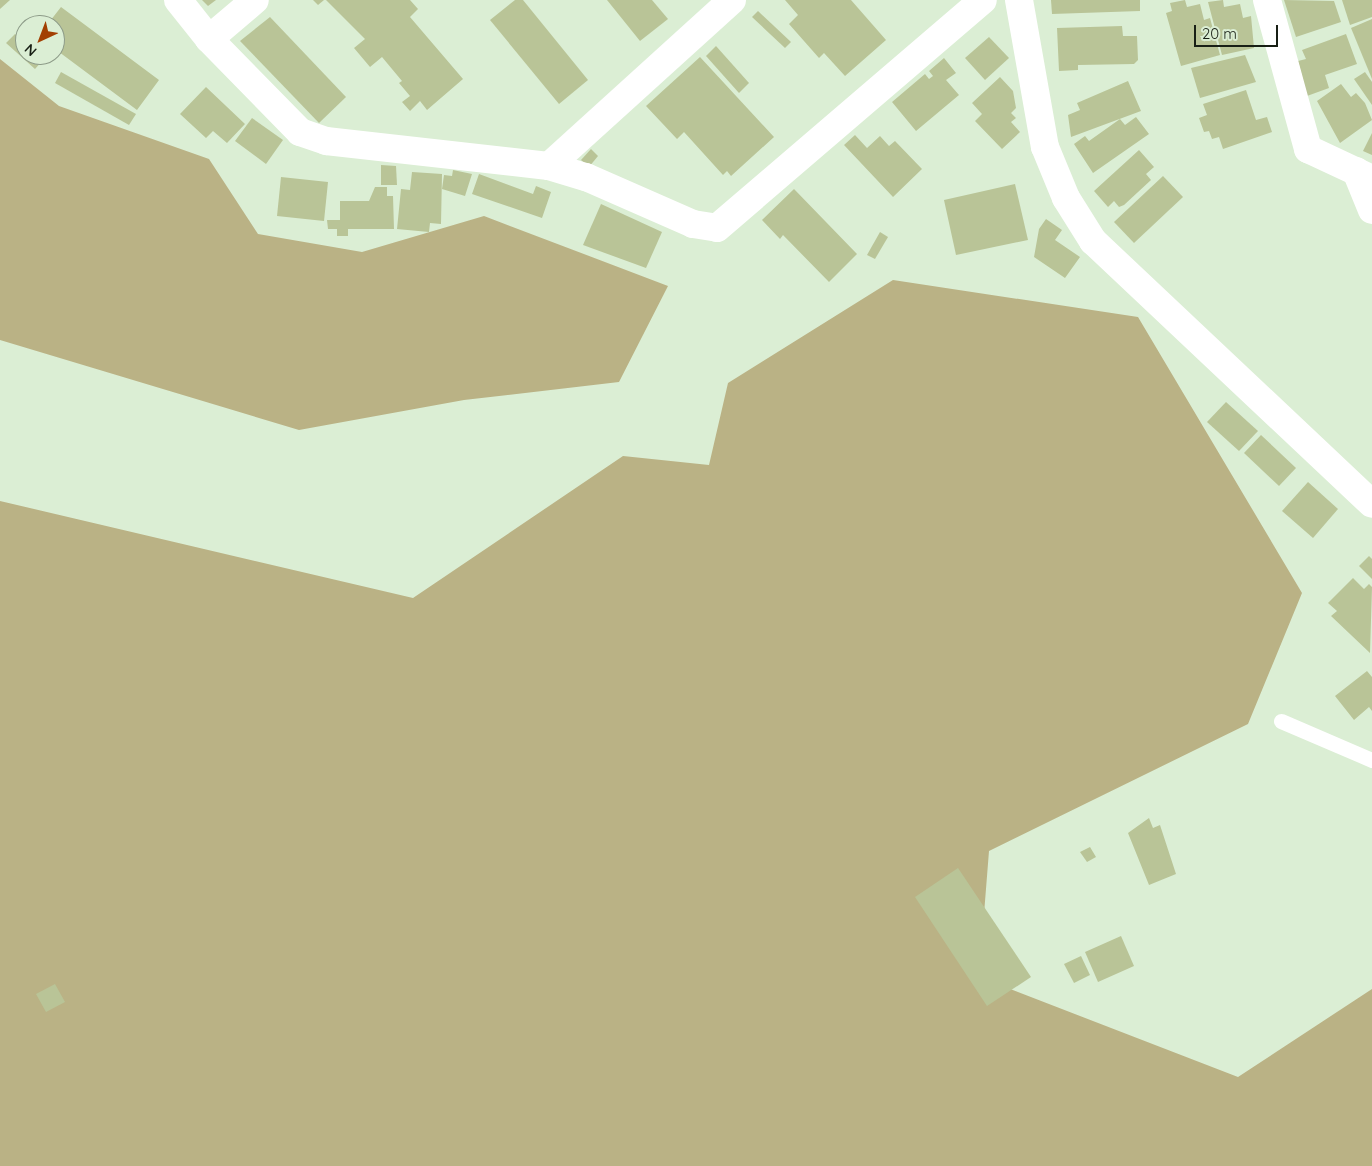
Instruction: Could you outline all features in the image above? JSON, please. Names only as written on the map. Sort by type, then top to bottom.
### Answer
[{"type":"street","points":[[178,0],[209,40],[300,132],[326,141],[549,166],[586,177],[693,224],[717,228],[983,0]]},
{"type":"street","points":[[209,40],[255,0]]},
{"type":"street","points":[[549,166],[732,0]]},
{"type":"street","points":[[1018,0],[1045,147],[1066,198],[1093,241],[1372,504]]},
{"type":"street","points":[[1267,0],[1308,149],[1364,175],[1372,210]]},
{"type":"lane","points":[[1282,722],[1372,760]]},
{"type":"shaded area","points":[[0,59],[59,106],[209,159],[258,234],[362,252],[484,216],[668,286],[619,382],[464,400],[299,430],[0,340]]},
{"type":"shaded area","points":[[893,280],[1138,317],[1302,593],[1248,724],[989,851],[979,977],[1238,1077],[1372,989],[1372,1166],[0,1166],[0,501],[413,598],[623,456],[709,465],[728,383]]},
{"type":"building","points":[[0,0],[10,0],[0,9]]},
{"type":"building","points":[[202,0],[216,0],[208,6]]},
{"type":"building","points":[[313,0],[324,0],[318,5]]},
{"type":"building","points":[[326,0],[410,0],[418,9],[410,17],[463,79],[427,110],[420,101],[410,111],[402,102],[410,96],[399,83],[402,81],[382,57],[370,67],[354,48],[365,39]]},
{"type":"building","points":[[515,0],[523,0],[588,80],[559,104],[490,20]]},
{"type":"building","points":[[607,0],[652,0],[668,19],[640,41]]},
{"type":"building","points":[[785,0],[851,0],[886,40],[845,76],[824,53],[819,58],[789,24],[798,15]]},
{"type":"building","points":[[1051,0],[1140,0],[1140,11],[1052,14]]},
{"type":"building","points":[[1185,0],[1187,7],[1200,4],[1204,20],[1210,18],[1220,55],[1181,66],[1166,13],[1172,11],[1170,3]]},
{"type":"building","points":[[1223,0],[1224,7],[1240,4],[1243,18],[1251,16],[1254,48],[1222,55],[1208,2]]},
{"type":"building","points":[[1284,0],[1334,1],[1341,22],[1296,37]]},
{"type":"building","points":[[1342,0],[1372,0],[1372,17],[1350,25]]},
{"type":"building","points":[[61,7],[159,80],[137,110],[65,56],[65,15],[55,15]]},
{"type":"building","points":[[758,11],[791,42],[785,48],[752,17]]},
{"type":"building","points":[[270,17],[346,97],[319,123],[240,41]]},
{"type":"building","points":[[1372,19],[1372,79],[1351,28]]},
{"type":"building","points":[[1122,26],[1123,36],[1137,36],[1138,60],[1134,64],[1078,65],[1078,70],[1059,71],[1057,28]]},
{"type":"building","points":[[15,34],[15,51],[6,43]]},
{"type":"building","points":[[1346,34],[1357,64],[1325,75],[1329,88],[1307,96],[1298,61],[1306,59],[1302,50]]},
{"type":"building","points":[[989,37],[1009,58],[985,80],[965,58]]},
{"type":"building","points":[[716,46],[749,83],[739,93],[706,56]]},
{"type":"building","points":[[1245,55],[1256,82],[1200,98],[1191,68]]},
{"type":"building","points":[[700,57],[774,137],[731,176],[727,171],[723,175],[684,132],[677,139],[646,106]]},
{"type":"building","points":[[944,58],[956,73],[946,80],[959,95],[916,131],[892,102],[925,74],[929,79],[933,76],[929,71]]},
{"type":"building","points":[[31,65],[39,65],[35,69]]},
{"type":"building","points":[[61,72],[136,114],[129,125],[55,83]]},
{"type":"building","points":[[1365,72],[1372,82],[1372,105],[1354,79]]},
{"type":"building","points":[[1000,77],[1013,91],[1016,108],[1011,113],[1016,118],[1011,122],[1020,132],[1002,149],[975,121],[982,114],[972,103]]},
{"type":"building","points":[[1128,81],[1141,111],[1071,137],[1068,115],[1080,110],[1077,103]]},
{"type":"building","points":[[1341,84],[1351,97],[1356,93],[1365,103],[1372,120],[1340,143],[1317,101]]},
{"type":"building","points":[[206,87],[245,124],[227,143],[213,131],[206,138],[180,114]]},
{"type":"building","points":[[1246,90],[1256,120],[1267,117],[1272,132],[1223,149],[1219,137],[1212,139],[1209,131],[1204,132],[1199,118],[1207,115],[1203,104]]},
{"type":"building","points":[[1136,117],[1149,134],[1093,173],[1074,144],[1085,136],[1089,141],[1120,119],[1125,125]]},
{"type":"building","points":[[252,118],[283,140],[266,164],[235,141]]},
{"type":"building","points":[[1372,133],[1372,155],[1363,151]]},
{"type":"building","points":[[855,135],[867,148],[880,136],[889,146],[895,141],[922,169],[893,197],[844,145]]},
{"type":"building","points":[[591,149],[598,156],[589,167],[581,160]]},
{"type":"building","points":[[1139,150],[1154,167],[1146,174],[1151,180],[1124,205],[1119,207],[1114,201],[1108,207],[1094,191]]},
{"type":"building","points":[[381,165],[396,166],[397,185],[381,185]]},
{"type":"building","points":[[453,170],[472,174],[465,196],[442,189],[444,175],[452,176]]},
{"type":"building","points":[[412,172],[442,174],[441,224],[430,223],[429,232],[397,229],[401,189],[410,190]]},
{"type":"building","points":[[479,174],[533,194],[536,186],[551,192],[542,218],[472,194]]},
{"type":"building","points":[[1163,176],[1183,197],[1134,243],[1114,222]]},
{"type":"building","points":[[281,177],[328,182],[324,221],[277,216]]},
{"type":"building","points":[[1015,184],[1028,240],[956,255],[944,200]]},
{"type":"building","points":[[375,187],[387,187],[387,196],[393,196],[394,229],[348,229],[348,236],[337,236],[337,229],[328,229],[327,220],[340,220],[340,201],[369,201]]},
{"type":"building","points":[[794,189],[857,254],[829,282],[783,235],[780,239],[762,220]]},
{"type":"building","points":[[601,204],[662,232],[646,268],[583,245]]},
{"type":"building","points":[[1046,219],[1062,230],[1055,240],[1080,257],[1065,278],[1034,257],[1039,229]]},
{"type":"building","points":[[880,232],[888,237],[875,259],[867,255]]},
{"type":"building","points":[[1226,402],[1258,431],[1239,451],[1207,422]]},
{"type":"building","points":[[1261,435],[1296,468],[1279,486],[1244,453]]},
{"type":"building","points":[[1308,482],[1338,509],[1313,538],[1282,511]]},
{"type":"building","points":[[1369,556],[1372,559],[1372,579],[1359,566]]},
{"type":"building","points":[[1353,578],[1364,589],[1369,584],[1372,587],[1370,653],[1331,616],[1337,611],[1328,603]]},
{"type":"building","points":[[1367,671],[1372,677],[1372,711],[1369,707],[1354,720],[1335,696]]},
{"type":"building","points":[[1149,818],[1153,828],[1160,825],[1176,874],[1149,885],[1128,833]]},
{"type":"building","points":[[1090,847],[1096,857],[1087,862],[1080,852]]},
{"type":"building","points":[[958,868],[1031,977],[987,1006],[915,897]]},
{"type":"building","points":[[1121,936],[1134,966],[1098,982],[1085,952]]},
{"type":"building","points":[[1081,956],[1090,975],[1074,983],[1064,964]]},
{"type":"building","points":[[55,984],[65,1002],[46,1012],[36,994]]}]
